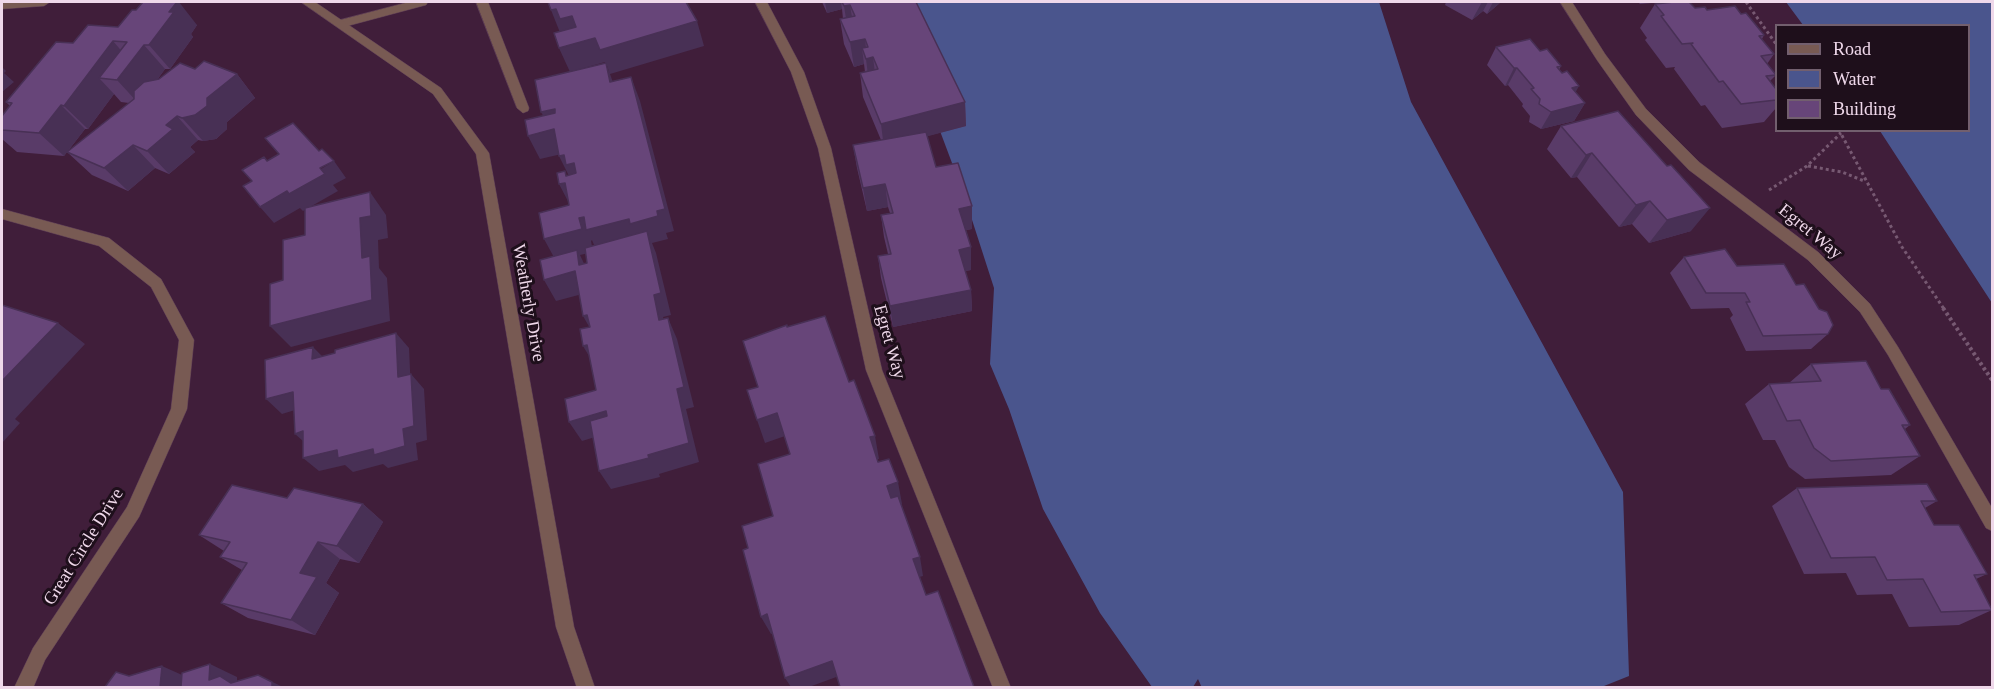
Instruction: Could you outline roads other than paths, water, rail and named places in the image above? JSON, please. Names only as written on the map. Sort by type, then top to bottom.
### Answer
[{"type":"street","points":[[2,5],[44,2]]},
{"type":"street","name":"Weatherly Drive","points":[[307,2],[437,91],[482,153],[565,627],[586,687]]},
{"type":"street","points":[[340,24],[422,2]]},
{"type":"street","points":[[482,2],[523,108]]},
{"type":"street","name":"Egret Way","points":[[761,2],[787,47],[815,118],[842,223],[860,318],[874,370],[1002,687]]},
{"type":"street","name":"Egret Way","points":[[1566,2],[1601,57],[1641,111],[1694,166],[1813,256],[1865,308],[1893,351],[1992,524]]},
{"type":"street","name":"Great Circle Drive","points":[[6,220],[104,242],[156,283],[187,340],[179,409],[133,512],[39,654],[23,687]]},
{"type":"water","points":[[868,2],[1379,2],[1411,102],[1623,492],[1629,676],[1599,688],[1202,688],[1198,679],[1193,687],[1152,687],[1100,613],[1043,509],[1009,409],[990,364],[994,288],[964,195],[931,107]]},
{"type":"water","points":[[1786,2],[1992,2],[1992,303],[1881,132],[1970,132],[1970,24],[1802,24]]}]
